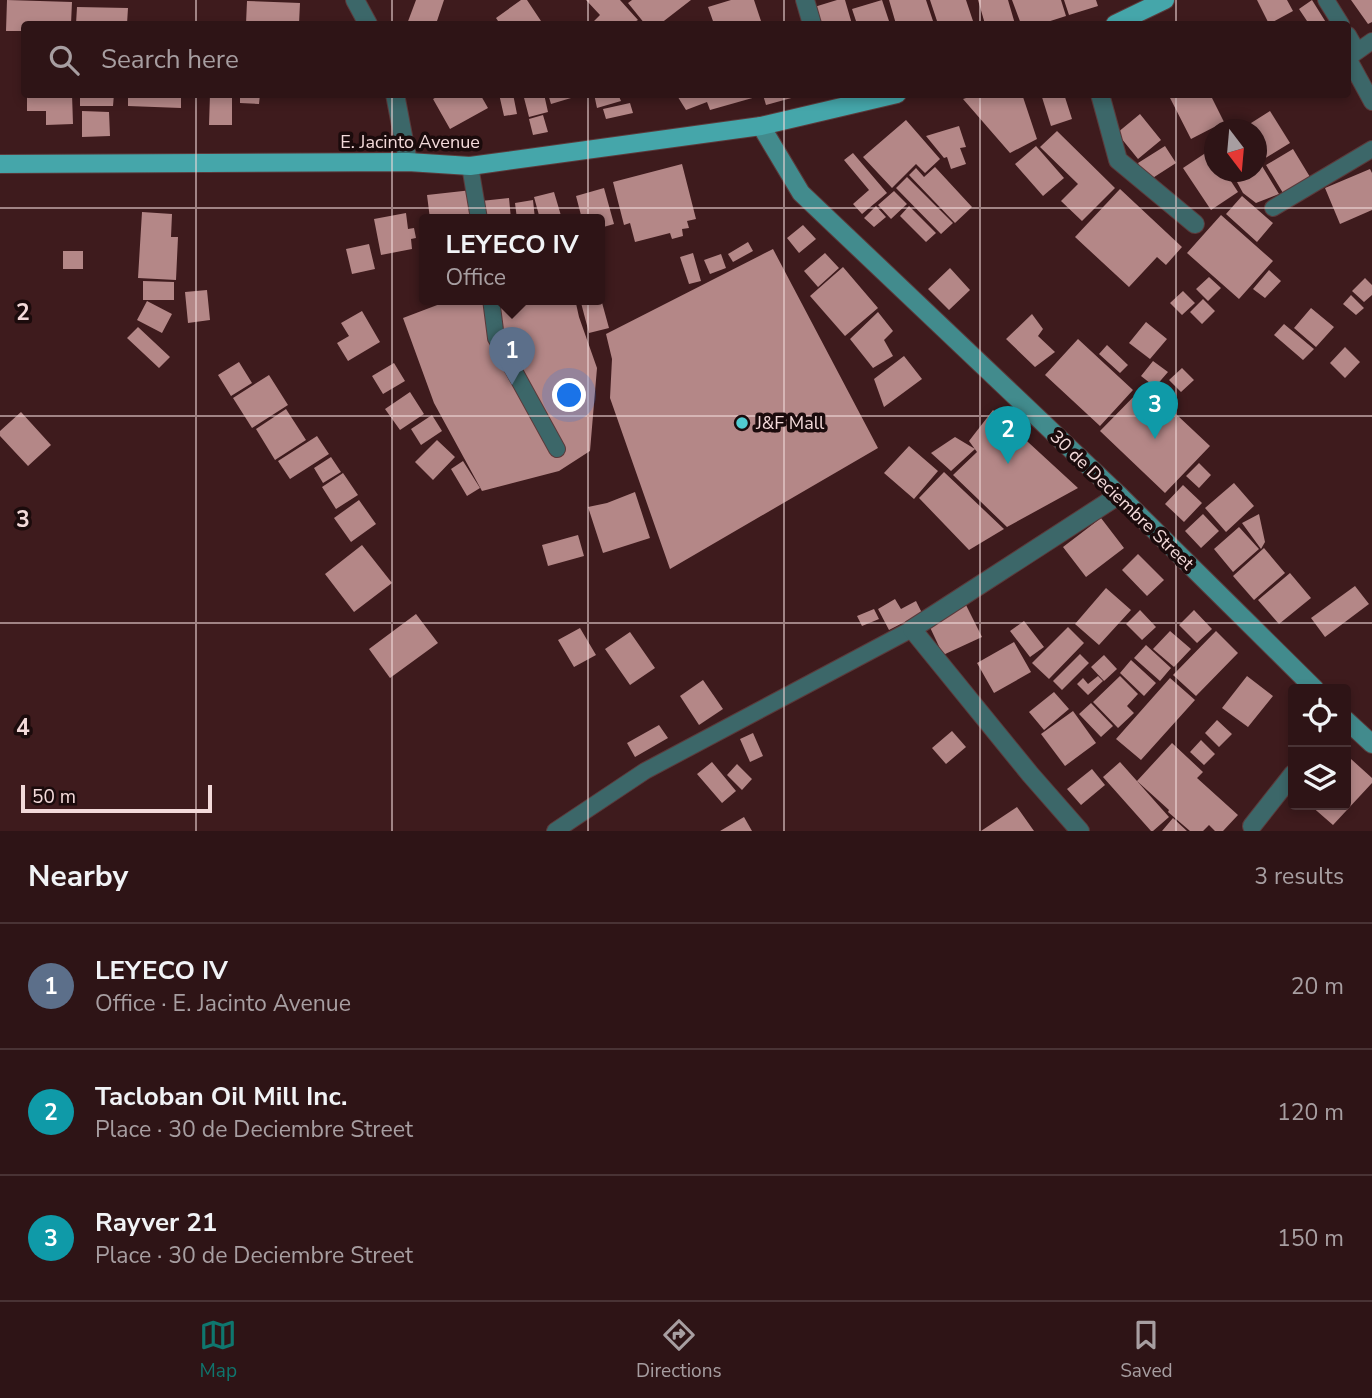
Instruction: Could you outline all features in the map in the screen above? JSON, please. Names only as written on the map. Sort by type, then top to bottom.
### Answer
[{"type":"main road","points":[[1121,21],[1165,0]]},
{"type":"main road","name":"E. Jacinto Avenue","points":[[0,164],[408,162],[470,166],[761,126],[834,102],[866,98]]},
{"type":"street","points":[[355,0],[366,21]]},
{"type":"street","points":[[805,0],[811,21]]},
{"type":"street","points":[[396,98],[408,162]]},
{"type":"street","points":[[1101,98],[1118,160],[1195,224]]},
{"type":"street","name":"30 de Deciembre Street","points":[[761,126],[802,193],[1119,495],[1310,684]]},
{"type":"street","points":[[1080,831],[912,629],[1119,495]]},
{"type":"street","points":[[1351,725],[1372,744]]},
{"type":"street","points":[[1252,826],[1288,780]]},
{"type":"lane","points":[[1326,0],[1339,21]]},
{"type":"lane","points":[[1351,40],[1357,51]]},
{"type":"lane","points":[[1351,56],[1372,41]]},
{"type":"lane","points":[[1351,64],[1372,102]]},
{"type":"lane","points":[[1273,208],[1372,149]]},
{"type":"lane","points":[[470,166],[478,214]]},
{"type":"lane","points":[[492,305],[496,338],[557,449]]},
{"type":"lane","points":[[555,831],[645,771],[912,629]]},
{"type":"building","points":[[7,0],[72,2],[71,21],[21,21],[21,31],[6,31]]},
{"type":"building","points":[[416,0],[444,0],[437,21],[408,21]]},
{"type":"building","points":[[521,0],[527,0],[541,21],[498,21],[496,18]]},
{"type":"building","points":[[586,0],[620,0],[638,20],[594,21],[600,15]]},
{"type":"building","points":[[632,0],[691,0],[664,21],[643,21],[628,3]]},
{"type":"building","points":[[731,0],[754,0],[761,21],[713,21],[708,7]]},
{"type":"building","points":[[845,0],[851,21],[815,21],[811,8]]},
{"type":"building","points":[[882,0],[889,21],[856,21],[852,9]]},
{"type":"building","points":[[889,0],[926,0],[933,21],[895,21]]},
{"type":"building","points":[[930,0],[966,0],[973,21],[937,21]]},
{"type":"building","points":[[978,0],[1008,0],[1014,21],[984,21]]},
{"type":"building","points":[[1012,0],[1061,0],[1066,16],[1050,21],[1020,21]]},
{"type":"building","points":[[1064,0],[1096,0],[1098,6],[1069,15]]},
{"type":"building","points":[[1257,0],[1287,0],[1293,11],[1275,21],[1268,21]]},
{"type":"building","points":[[1312,0],[1325,21],[1307,21],[1299,9]]},
{"type":"building","points":[[1351,0],[1372,0],[1372,22],[1368,24]]},
{"type":"building","points":[[247,1],[300,3],[299,21],[246,21]]},
{"type":"building","points":[[77,7],[128,8],[127,21],[76,21]]},
{"type":"building","points":[[27,98],[72,98],[73,124],[46,125],[46,111],[27,111]]},
{"type":"building","points":[[80,98],[114,98],[113,106],[80,106]]},
{"type":"building","points":[[128,98],[181,98],[181,108],[128,106]]},
{"type":"building","points":[[210,98],[232,98],[232,125],[209,125]]},
{"type":"building","points":[[240,98],[260,98],[259,104],[240,103]]},
{"type":"building","points":[[482,98],[488,108],[450,129],[433,99]]},
{"type":"building","points":[[500,98],[514,98],[517,114],[504,116]]},
{"type":"building","points":[[524,98],[545,98],[548,112],[529,117]]},
{"type":"building","points":[[549,98],[571,98],[551,104]]},
{"type":"building","points":[[595,98],[620,98],[621,101],[597,108]]},
{"type":"building","points":[[678,98],[752,98],[710,110],[707,102],[686,110]]},
{"type":"building","points":[[764,98],[791,98],[766,105]]},
{"type":"building","points":[[1023,98],[1037,139],[1010,153],[963,99]]},
{"type":"building","points":[[1042,98],[1065,98],[1072,119],[1051,126]]},
{"type":"building","points":[[1170,98],[1212,98],[1222,119],[1204,119],[1204,132],[1191,139]]},
{"type":"building","points":[[630,103],[633,113],[606,119],[603,109]]},
{"type":"building","points":[[82,111],[109,112],[110,136],[82,137]]},
{"type":"building","points":[[1270,111],[1290,143],[1267,157],[1267,119],[1257,119]]},
{"type":"building","points":[[1140,114],[1161,140],[1138,159],[1117,133]]},
{"type":"building","points":[[543,115],[548,132],[533,135],[529,119]]},
{"type":"building","points":[[906,120],[940,159],[925,173],[916,164],[892,188],[863,157]]},
{"type":"building","points":[[959,126],[966,147],[960,148],[966,164],[951,169],[947,157],[944,158],[926,136]]},
{"type":"building","points":[[1057,131],[1115,188],[1082,221],[1061,201],[1078,184],[1040,147]]},
{"type":"building","points":[[1036,146],[1064,178],[1043,196],[1015,164]]},
{"type":"building","points":[[1165,146],[1176,163],[1148,181],[1138,163]]},
{"type":"building","points":[[1293,149],[1310,177],[1283,193],[1267,164]]},
{"type":"building","points":[[853,153],[887,193],[862,214],[853,204],[869,190],[844,160]]},
{"type":"building","points":[[1204,154],[1204,182],[1232,182],[1238,192],[1211,210],[1183,168]]},
{"type":"building","points":[[682,164],[696,219],[687,221],[689,228],[682,229],[683,236],[672,239],[670,233],[635,242],[630,223],[624,225],[613,182]]},
{"type":"building","points":[[935,167],[972,207],[955,223],[909,175],[916,168],[924,177]]},
{"type":"building","points":[[1370,169],[1372,210],[1340,224],[1325,188]]},
{"type":"building","points":[[1267,174],[1279,194],[1256,203],[1243,193],[1237,182],[1267,182]]},
{"type":"building","points":[[907,177],[953,223],[941,234],[896,188]]},
{"type":"building","points":[[604,188],[614,224],[605,227],[605,214],[581,214],[576,196]]},
{"type":"building","points":[[1120,189],[1182,247],[1166,265],[1157,257],[1129,287],[1075,237]]},
{"type":"building","points":[[472,190],[475,214],[429,214],[427,195]]},
{"type":"building","points":[[894,191],[907,204],[891,219],[878,205]]},
{"type":"building","points":[[554,192],[561,214],[539,214],[534,197]]},
{"type":"building","points":[[1242,196],[1273,223],[1257,242],[1226,214]]},
{"type":"building","points":[[509,198],[511,214],[482,214],[481,201]]},
{"type":"building","points":[[533,200],[534,214],[516,214],[515,203]]},
{"type":"building","points":[[876,206],[886,217],[874,227],[864,218]]},
{"type":"building","points":[[909,206],[936,233],[926,242],[900,216]]},
{"type":"building","points":[[142,212],[172,214],[171,237],[178,237],[176,280],[138,278]]},
{"type":"building","points":[[406,213],[408,229],[414,228],[416,238],[411,239],[412,249],[381,255],[374,219]]},
{"type":"building","points":[[1221,215],[1273,261],[1239,299],[1187,253]]},
{"type":"building","points":[[803,225],[816,239],[799,253],[787,238]]},
{"type":"building","points":[[748,242],[753,251],[733,262],[728,254]]},
{"type":"building","points":[[369,244],[375,269],[352,274],[346,249]]},
{"type":"building","name":"J&F Mall","points":[[773,249],[878,448],[670,569],[610,398],[612,359],[606,334]]},
{"type":"building","points":[[63,251],[83,251],[83,269],[63,269]]},
{"type":"building","points":[[693,253],[701,281],[689,284],[680,257]]},
{"type":"building","points":[[825,253],[839,268],[818,287],[804,271]]},
{"type":"building","points":[[721,254],[726,268],[710,274],[704,260]]},
{"type":"building","points":[[843,267],[878,308],[845,336],[810,296]]},
{"type":"building","points":[[950,268],[970,290],[949,310],[928,289]]},
{"type":"building","points":[[1269,270],[1281,281],[1265,298],[1253,289]]},
{"type":"building","points":[[1209,277],[1221,288],[1208,301],[1196,289]]},
{"type":"building","points":[[1365,278],[1372,285],[1372,295],[1364,302],[1352,291]]},
{"type":"building","points":[[143,281],[174,282],[174,300],[143,300]]},
{"type":"building","points":[[207,290],[210,320],[188,323],[185,292]]},
{"type":"building","points":[[1183,291],[1195,303],[1182,315],[1170,303]]},
{"type":"building","points":[[1351,295],[1364,308],[1356,315],[1343,304]]},
{"type":"building","points":[[1203,299],[1215,311],[1202,324],[1190,312]]},
{"type":"building","points":[[147,301],[172,314],[162,333],[137,320]]},
{"type":"building","points":[[437,305],[576,305],[597,368],[590,451],[559,471],[482,491],[434,403],[403,318]]},
{"type":"building","points":[[582,305],[603,305],[609,328],[589,333]]},
{"type":"building","points":[[1311,308],[1334,327],[1316,347],[1294,328]]},
{"type":"building","points":[[362,311],[380,342],[348,361],[337,343],[349,336],[341,323]]},
{"type":"building","points":[[878,312],[893,331],[884,340],[893,356],[873,368],[850,339]]},
{"type":"building","points":[[1032,314],[1043,329],[1038,336],[1055,352],[1035,367],[1006,339]]},
{"type":"building","points":[[1146,322],[1167,339],[1150,359],[1129,343]]},
{"type":"building","points":[[1284,324],[1314,349],[1303,360],[1274,335]]},
{"type":"building","points":[[138,327],[170,357],[159,368],[127,338]]},
{"type":"building","points":[[1078,339],[1133,390],[1100,426],[1045,375]]},
{"type":"building","points":[[1107,345],[1128,365],[1120,373],[1099,354]]},
{"type":"building","points":[[1345,347],[1360,362],[1345,378],[1330,363]]},
{"type":"building","points":[[904,356],[922,379],[884,407],[874,379]]},
{"type":"building","points":[[1153,361],[1168,372],[1155,387],[1141,376]]},
{"type":"building","points":[[239,362],[252,383],[231,396],[218,375]]},
{"type":"building","points":[[394,363],[405,381],[383,394],[372,376]]},
{"type":"building","points":[[1182,368],[1194,380],[1181,392],[1169,380]]},
{"type":"building","points":[[269,375],[288,405],[252,428],[233,398]]},
{"type":"building","points":[[1145,385],[1210,446],[1165,493],[1100,431]]},
{"type":"building","points":[[410,392],[424,414],[400,430],[385,409]]},
{"type":"building","points":[[286,409],[306,440],[275,460],[256,429]]},
{"type":"building","points":[[993,410],[1078,488],[1007,527],[953,475],[977,452],[969,441]]},
{"type":"building","points":[[21,412],[51,445],[28,466],[0,436],[0,431]]},
{"type":"building","points":[[432,415],[442,431],[421,445],[411,429]]},
{"type":"building","points":[[317,436],[329,454],[290,479],[278,461]]},
{"type":"building","points":[[955,437],[975,449],[951,471],[931,453]]},
{"type":"building","points":[[437,440],[455,457],[433,480],[415,462]]},
{"type":"building","points":[[909,446],[938,471],[914,499],[884,473]]},
{"type":"building","points":[[331,457],[341,472],[323,483],[314,468]]},
{"type":"building","points":[[463,461],[480,488],[467,496],[451,469]]},
{"type":"building","points":[[1199,463],[1211,475],[1199,488],[1186,476]]},
{"type":"building","points":[[944,472],[1004,529],[969,550],[919,498]]},
{"type":"building","points":[[343,473],[358,495],[336,509],[322,487]]},
{"type":"building","points":[[1234,483],[1254,506],[1226,532],[1205,508]]},
{"type":"building","points":[[1183,485],[1202,503],[1184,522],[1165,504]]},
{"type":"building","points":[[635,492],[650,538],[603,553],[588,507]]},
{"type":"building","points":[[359,500],[376,524],[351,542],[334,518]]},
{"type":"building","points":[[1203,514],[1219,531],[1201,548],[1185,531]]},
{"type":"building","points":[[1259,514],[1265,542],[1261,549],[1242,523]]},
{"type":"building","points":[[1101,518],[1124,548],[1086,577],[1063,547]]},
{"type":"building","points":[[1239,527],[1259,549],[1233,572],[1214,549]]},
{"type":"building","points":[[578,535],[584,556],[548,566],[542,545]]},
{"type":"building","points":[[362,545],[392,583],[354,612],[325,574]]},
{"type":"building","points":[[1264,548],[1285,573],[1254,600],[1233,576]]},
{"type":"building","points":[[1138,554],[1164,580],[1147,596],[1122,570]]},
{"type":"building","points":[[1290,573],[1311,598],[1279,624],[1258,600]]},
{"type":"building","points":[[1355,586],[1369,604],[1325,637],[1311,618]]},
{"type":"building","points":[[1106,588],[1131,610],[1099,645],[1075,624]]},
{"type":"building","points":[[895,599],[901,609],[916,601],[922,613],[889,630],[878,609]]},
{"type":"building","points":[[966,605],[982,637],[943,655],[928,623]]},
{"type":"building","points":[[874,609],[879,619],[862,626],[857,616]]},
{"type":"building","points":[[1140,610],[1156,627],[1142,640],[1126,624]]},
{"type":"building","points":[[1194,610],[1212,629],[1197,643],[1179,625]]},
{"type":"building","points":[[416,614],[438,643],[390,678],[369,649]]},
{"type":"building","points":[[1024,621],[1044,647],[1030,657],[1010,631]]},
{"type":"building","points":[[1068,627],[1084,643],[1049,679],[1032,663]]},
{"type":"building","points":[[580,628],[596,655],[574,667],[558,640]]},
{"type":"building","points":[[1170,631],[1191,649],[1174,667],[1153,649]]},
{"type":"building","points":[[1216,631],[1238,653],[1196,696],[1173,675]]},
{"type":"building","points":[[630,632],[655,668],[630,685],[605,649]]},
{"type":"building","points":[[1014,642],[1031,672],[994,693],[977,663]]},
{"type":"building","points":[[1146,645],[1171,668],[1160,681],[1134,658]]},
{"type":"building","points":[[1080,654],[1089,663],[1062,690],[1053,681]]},
{"type":"building","points":[[1104,655],[1117,669],[1104,681],[1091,667]]},
{"type":"building","points":[[1131,660],[1156,683],[1144,696],[1120,673]]},
{"type":"building","points":[[1098,676],[1103,681],[1088,695],[1077,684],[1083,678],[1088,684]]},
{"type":"building","points":[[1120,676],[1138,694],[1127,706],[1134,713],[1118,728],[1093,702]]},
{"type":"building","points":[[1247,676],[1273,696],[1248,727],[1222,708]]},
{"type":"building","points":[[1170,678],[1195,700],[1141,760],[1116,739]]},
{"type":"building","points":[[703,680],[723,709],[699,725],[680,696]]},
{"type":"building","points":[[1054,692],[1069,709],[1044,730],[1029,712]]},
{"type":"building","points":[[1091,703],[1113,726],[1101,737],[1079,714]]},
{"type":"building","points":[[1073,711],[1096,743],[1065,766],[1041,734]]},
{"type":"building","points":[[1217,720],[1232,734],[1219,747],[1205,733]]},
{"type":"building","points":[[659,725],[668,738],[635,757],[627,743]]},
{"type":"building","points":[[952,731],[966,747],[946,764],[932,748]]},
{"type":"building","points":[[753,733],[763,756],[750,762],[740,739]]},
{"type":"building","points":[[1201,740],[1215,754],[1204,765],[1190,752]]},
{"type":"building","points":[[1172,743],[1203,772],[1197,778],[1238,815],[1223,831],[1215,831],[1209,825],[1203,831],[1190,831],[1137,781]]},
{"type":"building","points":[[1351,759],[1372,778],[1372,783],[1351,806]]},
{"type":"building","points":[[712,762],[736,791],[722,803],[697,774]]},
{"type":"building","points":[[1120,762],[1169,817],[1153,831],[1103,777]]},
{"type":"building","points":[[737,764],[752,779],[742,790],[727,775]]},
{"type":"building","points":[[1092,769],[1105,785],[1081,805],[1067,789]]},
{"type":"building","points":[[1017,807],[1034,831],[981,831]]},
{"type":"building","points":[[1316,810],[1347,810],[1333,825]]},
{"type":"building","points":[[744,817],[752,831],[720,831]]},
{"type":"building","points":[[1173,818],[1187,831],[1162,831]]},
{"type":"place","name":"LEYECO IV","points":[[512,385]]},
{"type":"place","name":"J&F Mall","points":[[742,423]]},
{"type":"place","name":"Rayver 21","points":[[1155,439]]},
{"type":"place","name":"Tacloban Oil Mill Inc.","points":[[1008,464]]}]
